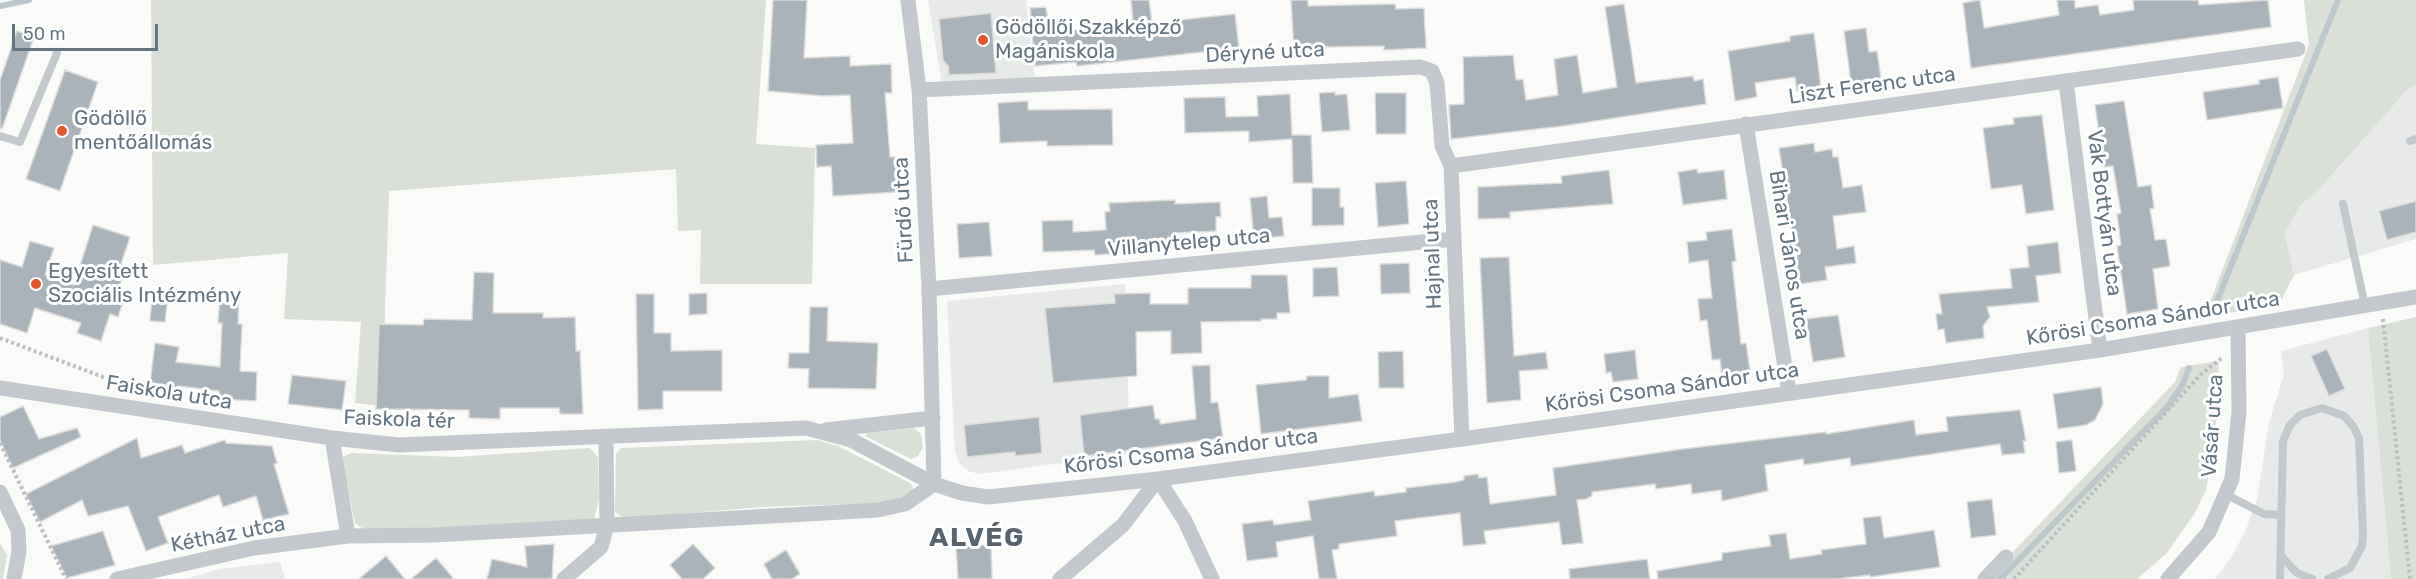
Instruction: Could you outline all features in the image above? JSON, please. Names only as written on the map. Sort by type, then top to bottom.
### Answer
[{"type":"street","name":"Fürdő utca","points":[[908,0],[919,90],[933,418]]},
{"type":"street","name":"Liszt Ferenc utca","points":[[1451,166],[2298,49]]},
{"type":"street","name":"Déryné utca","points":[[919,90],[1420,67],[1432,71]]},
{"type":"street","name":"Hajnal utca","points":[[1432,71],[1437,83],[1442,146],[1451,166],[1462,439]]},
{"type":"street","name":"Vak Bottyán utca","points":[[2066,82],[2100,350]]},
{"type":"street","name":"Bihari János utca","points":[[1746,124],[1789,392]]},
{"type":"street","name":"Villanytelep utca","points":[[929,289],[1454,238]]},
{"type":"street","name":"Kőrösi Csoma Sándor utca","points":[[934,484],[962,493],[988,497],[1158,479],[2100,350],[2416,297]]},
{"type":"street","name":"Vásár utca","points":[[2168,579],[2209,532],[2227,495],[2236,447],[2238,328]]},
{"type":"street","name":"Faiskola utca","points":[[0,388],[332,438]]},
{"type":"street","name":"Faiskola tér","points":[[348,536],[332,438],[408,445],[786,427],[823,430],[933,418]]},
{"type":"street","points":[[348,536],[434,535],[878,510],[911,501],[934,484],[933,418]]},
{"type":"street","name":"Faiskola tér","points":[[823,430],[852,440],[934,484]]},
{"type":"street","points":[[564,579],[601,546],[608,525],[606,437]]},
{"type":"street","points":[[1060,579],[1123,525],[1158,479],[1185,520],[1212,579]]},
{"type":"street","points":[[0,492],[18,530],[19,551],[14,579]]},
{"type":"street","name":"Kétház utca","points":[[117,579],[254,548],[348,536]]},
{"type":"street","points":[[1985,579],[2006,557]]},
{"type":"lane","points":[[0,136],[20,142],[57,53]]},
{"type":"lane","points":[[2343,204],[2365,306]]},
{"type":"lane","points":[[2280,579],[2283,441],[2290,425],[2307,411],[2322,408],[2337,412],[2349,421],[2359,438],[2363,534],[2362,546],[2350,568],[2328,579]]},
{"type":"lane","points":[[2227,495],[2264,514],[2282,514]]},
{"type":"lane","points":[[2281,556],[2297,573],[2312,579]]},
{"type":"path","points":[[2381,303],[2410,579]]},
{"type":"path","points":[[0,338],[144,392]]},
{"type":"path","points":[[2014,579],[2200,375],[2238,346]]},
{"type":"path","points":[[0,443],[66,579]]},
{"type":"shaded area","points":[[151,0],[766,0],[756,144],[815,148],[812,284],[700,284],[701,230],[678,231],[676,169],[389,191],[382,406],[355,403],[361,322],[284,319],[288,253],[153,265]]},
{"type":"shaded area","name":"Gödöllői Szakképző Magániskola","points":[[928,0],[1026,0],[1035,79],[942,84]]},
{"type":"shaded area","points":[[2304,0],[2416,0],[2416,84],[2407,90],[2322,186],[2299,207],[2285,234],[2294,275],[2277,308],[2205,315],[2309,45]]},
{"type":"shaded area","points":[[2416,84],[2416,239],[2294,275],[2285,234],[2299,207],[2322,186],[2407,90]]},
{"type":"shaded area","points":[[1125,284],[1130,454],[979,474],[968,471],[959,463],[955,451],[947,301]]},
{"type":"shaded area","points":[[2416,317],[2416,579],[2391,579],[2368,328]]},
{"type":"shaded area","points":[[2368,328],[2391,579],[2215,579],[2230,559],[2245,532],[2257,500],[2269,422],[2284,375],[2281,351]]},
{"type":"shaded area","points":[[2219,361],[2215,440],[2206,490],[2195,513],[2166,554],[2137,579],[1987,579],[2175,382],[2181,367]]},
{"type":"shaded area","points":[[914,428],[921,434],[923,447],[918,456],[911,459],[865,436],[868,433]]},
{"type":"shaded area","points":[[817,440],[838,446],[910,483],[915,491],[886,503],[761,507],[625,519],[615,512],[616,454],[621,448]]},
{"type":"shaded area","points":[[590,448],[598,458],[599,499],[594,519],[505,527],[365,530],[355,523],[342,462],[343,457],[351,453],[456,457]]},
{"type":"shaded area","points":[[0,543],[7,555],[3,579],[0,579]]},
{"type":"shaded area","points":[[280,562],[285,579],[185,579],[219,569]]},
{"type":"building","points":[[773,0],[807,0],[804,58],[850,56],[850,66],[891,64],[892,93],[885,93],[890,157],[895,157],[898,192],[833,196],[831,166],[817,167],[816,145],[853,143],[850,95],[823,96],[768,91]]},
{"type":"building","points":[[1131,0],[1149,0],[1152,23],[1235,14],[1239,48],[1077,66],[1076,62],[1035,66],[1030,8],[1046,7],[1049,30],[1056,29],[1056,32],[1103,27],[1104,34],[1134,31]]},
{"type":"building","points":[[1291,0],[1308,0],[1308,6],[1395,4],[1396,9],[1424,8],[1426,48],[1384,50],[1384,46],[1322,47],[1322,51],[1294,52]]},
{"type":"building","points":[[1980,0],[1984,28],[2059,15],[2057,0],[2075,0],[2075,8],[2098,5],[2100,15],[2134,10],[2133,0],[2198,0],[2199,5],[2268,0],[2271,27],[1971,68],[1963,3]]},
{"type":"building","points":[[1624,4],[1636,83],[1693,76],[1694,81],[1703,79],[1706,104],[1563,126],[1451,139],[1449,105],[1464,104],[1463,57],[1513,55],[1516,80],[1523,79],[1526,100],[1558,95],[1554,59],[1577,55],[1583,93],[1617,87],[1605,7]]},
{"type":"building","points":[[991,13],[996,73],[949,75],[948,66],[943,60],[939,19]]},
{"type":"building","points":[[1866,28],[1869,52],[1877,51],[1881,79],[1851,83],[1844,31]]},
{"type":"building","points":[[17,31],[34,37],[2,129],[0,128],[0,80]]},
{"type":"building","points":[[1814,33],[1821,88],[1797,91],[1795,77],[1755,83],[1757,97],[1735,101],[1728,51],[1790,41],[1790,36]]},
{"type":"building","name":"Gödöllő mentőállomás","points":[[65,70],[98,82],[60,191],[26,179]]},
{"type":"building","points":[[2278,77],[2283,108],[2207,120],[2203,92],[2259,84],[2259,80]]},
{"type":"building","points":[[1335,92],[1335,95],[1347,94],[1350,130],[1322,132],[1319,93]]},
{"type":"building","points":[[1375,93],[1406,93],[1406,134],[1376,134]]},
{"type":"building","points":[[1290,94],[1292,135],[1311,135],[1313,183],[1293,183],[1292,139],[1249,142],[1249,131],[1185,133],[1184,98],[1225,97],[1226,117],[1258,116],[1257,96]]},
{"type":"building","points":[[1028,101],[1028,110],[1112,109],[1113,145],[1047,146],[1047,141],[1000,143],[998,103]]},
{"type":"building","points":[[2124,101],[2138,187],[2151,185],[2154,208],[2150,209],[2155,240],[2166,239],[2170,266],[2153,269],[2158,309],[2127,314],[2117,246],[2121,245],[2117,214],[2121,213],[2113,166],[2104,167],[2095,105]]},
{"type":"building","points":[[2042,115],[2054,210],[2026,214],[2022,185],[1991,189],[1983,128],[2014,124],[2013,118]]},
{"type":"building","points":[[1814,143],[1815,152],[1832,149],[1833,157],[1838,157],[1843,188],[1862,185],[1866,212],[1833,216],[1837,249],[1854,246],[1856,263],[1825,267],[1827,280],[1800,284],[1779,148]]},
{"type":"building","points":[[1697,169],[1698,173],[1724,170],[1727,199],[1683,205],[1678,172]]},
{"type":"building","points":[[1609,170],[1613,204],[1510,212],[1510,218],[1478,219],[1478,187],[1562,183],[1561,176]]},
{"type":"building","points":[[1406,181],[1409,224],[1378,227],[1375,183]]},
{"type":"building","points":[[1312,188],[1340,188],[1340,207],[1344,207],[1344,225],[1312,226]]},
{"type":"building","points":[[1267,196],[1269,218],[1282,217],[1284,236],[1254,239],[1250,198]]},
{"type":"building","points":[[1175,200],[1175,204],[1220,202],[1221,217],[1216,217],[1216,231],[1176,233],[1176,244],[1123,246],[1123,253],[1095,255],[1094,250],[1043,252],[1042,221],[1073,220],[1073,232],[1106,230],[1105,212],[1110,211],[1109,203]]},
{"type":"building","points":[[2416,201],[2416,232],[2387,240],[2379,211]]},
{"type":"building","points":[[989,222],[992,256],[959,258],[957,224]]},
{"type":"building","name":"Egyesített Szociális Intézmény","points":[[93,225],[130,237],[119,270],[124,272],[115,300],[123,302],[118,317],[110,314],[101,341],[77,333],[81,323],[35,308],[27,333],[0,324],[0,260],[22,267],[30,241],[54,248],[45,275],[74,285]]},
{"type":"building","points":[[1732,229],[1736,261],[1732,262],[1741,344],[1746,343],[1750,371],[1722,375],[1720,359],[1712,360],[1707,320],[1700,321],[1698,299],[1712,298],[1708,260],[1689,263],[1687,242],[1707,240],[1706,232]]},
{"type":"building","points":[[2058,242],[2061,273],[2036,276],[2039,302],[1987,307],[1990,317],[1983,326],[1984,338],[1946,343],[1944,329],[1938,330],[1936,314],[1942,314],[1939,294],[2012,288],[2010,269],[2029,267],[2027,246]]},
{"type":"building","points":[[1509,257],[1514,356],[1546,352],[1548,369],[1519,371],[1521,400],[1487,403],[1480,258]]},
{"type":"building","points":[[1409,263],[1410,293],[1381,294],[1380,264]]},
{"type":"building","points":[[1337,267],[1339,296],[1313,297],[1313,268]]},
{"type":"building","points":[[474,272],[494,273],[493,313],[543,313],[543,318],[575,317],[576,351],[580,351],[583,414],[560,414],[559,408],[500,408],[500,419],[469,418],[469,410],[376,409],[379,324],[423,325],[424,319],[472,320]]},
{"type":"building","points":[[1251,275],[1287,275],[1290,313],[1277,313],[1277,319],[1261,319],[1261,321],[1201,322],[1202,353],[1171,354],[1171,331],[1136,332],[1137,376],[1053,383],[1045,308],[1115,303],[1114,294],[1150,293],[1150,304],[1188,304],[1188,288],[1251,288]]},
{"type":"building","points":[[707,293],[707,314],[689,315],[689,294]]},
{"type":"building","points":[[636,294],[654,294],[654,333],[671,333],[671,351],[722,350],[722,391],[663,391],[663,409],[638,410]]},
{"type":"building","points":[[152,295],[168,296],[165,322],[150,321]]},
{"type":"building","points":[[220,296],[239,297],[238,324],[242,324],[240,371],[257,372],[256,401],[218,399],[219,391],[179,386],[172,393],[166,385],[150,383],[155,343],[179,347],[176,362],[220,367],[222,323],[218,323]]},
{"type":"building","points":[[810,307],[828,307],[827,341],[878,343],[876,389],[808,388],[809,369],[788,368],[789,353],[809,353]]},
{"type":"building","points":[[1838,315],[1845,357],[1813,362],[1806,319]]},
{"type":"building","points":[[2327,349],[2345,389],[2329,396],[2311,356]]},
{"type":"building","points":[[1635,350],[1638,379],[1613,382],[1611,372],[1606,373],[1604,354]]},
{"type":"building","points":[[1403,351],[1404,388],[1379,388],[1378,352]]},
{"type":"building","points":[[1210,365],[1211,403],[1218,402],[1223,438],[1084,456],[1080,415],[1153,405],[1155,419],[1160,419],[1160,424],[1196,419],[1192,366]]},
{"type":"building","points":[[292,375],[346,381],[342,410],[288,404]]},
{"type":"building","points":[[1307,376],[1329,376],[1329,398],[1358,394],[1362,421],[1261,434],[1256,385],[1306,380]]},
{"type":"building","points":[[2101,387],[2103,404],[2095,420],[2086,425],[2058,429],[2053,394]]},
{"type":"building","points":[[23,406],[39,439],[77,428],[81,437],[13,468],[0,440],[0,417]]},
{"type":"building","points":[[2020,410],[2026,441],[2023,441],[2025,453],[2002,455],[2000,444],[1851,466],[1850,458],[1804,465],[1803,459],[1765,465],[1768,491],[1722,501],[1721,490],[1692,494],[1691,484],[1656,489],[1655,484],[1592,492],[1592,496],[1577,500],[1583,543],[1562,545],[1559,522],[1484,531],[1486,544],[1463,546],[1460,513],[1395,521],[1397,536],[1339,544],[1339,549],[1332,550],[1337,579],[1319,579],[1313,536],[1276,542],[1278,557],[1247,561],[1242,524],[1273,520],[1274,525],[1311,520],[1308,501],[1374,491],[1375,496],[1406,492],[1406,488],[1456,482],[1464,480],[1464,476],[1478,474],[1479,478],[1487,477],[1490,504],[1556,495],[1553,468],[1683,449],[1826,432],[1826,434],[1914,420],[1916,435],[1948,431],[1946,417]]},
{"type":"building","points":[[1039,417],[1042,453],[1015,456],[1015,452],[967,457],[964,425]]},
{"type":"building","points":[[137,438],[141,458],[182,445],[185,453],[225,440],[226,443],[272,446],[277,463],[274,464],[289,514],[263,520],[256,496],[223,507],[219,495],[158,517],[168,543],[146,551],[128,506],[88,516],[82,500],[40,522],[26,494]]},
{"type":"building","points":[[2072,440],[2076,471],[2059,473],[2056,442]]},
{"type":"building","points":[[1992,499],[1996,535],[1971,538],[1967,502]]},
{"type":"building","points":[[1881,516],[1884,538],[1934,530],[1940,567],[1870,577],[1870,575],[1836,579],[1658,579],[1657,571],[1722,560],[1722,553],[1771,546],[1769,535],[1786,533],[1790,559],[1822,554],[1821,550],[1866,544],[1863,518]]},
{"type":"building","points":[[103,531],[115,565],[67,578],[51,546]]},
{"type":"building","points":[[554,544],[552,579],[487,579],[492,559],[527,567],[525,546]]},
{"type":"building","points":[[693,544],[715,568],[703,579],[682,579],[670,565]]},
{"type":"building","points":[[991,545],[992,579],[958,579],[956,546]]},
{"type":"building","points":[[786,550],[800,574],[792,579],[772,579],[764,564]]},
{"type":"building","points":[[386,556],[405,579],[359,579]]},
{"type":"building","points":[[436,558],[454,579],[411,579]]},
{"type":"building","points":[[1647,559],[1650,579],[1570,579],[1569,569]]},
{"type":"waterway","points":[[0,6],[29,0]]},
{"type":"waterway","points":[[2215,306],[2338,0]]},
{"type":"waterway","points":[[2000,579],[2169,405],[2183,384],[2189,368]]},
{"type":"place","name":"Gödöllői Szakképző Magániskola","points":[[983,40]]},
{"type":"place","name":"Gödöllő mentőállomás","points":[[62,131]]},
{"type":"place","name":"Egyesített Szociális Intézmény","points":[[36,284]]},
{"type":"district","name":"ALVÉG","points":[[977,538]]}]
